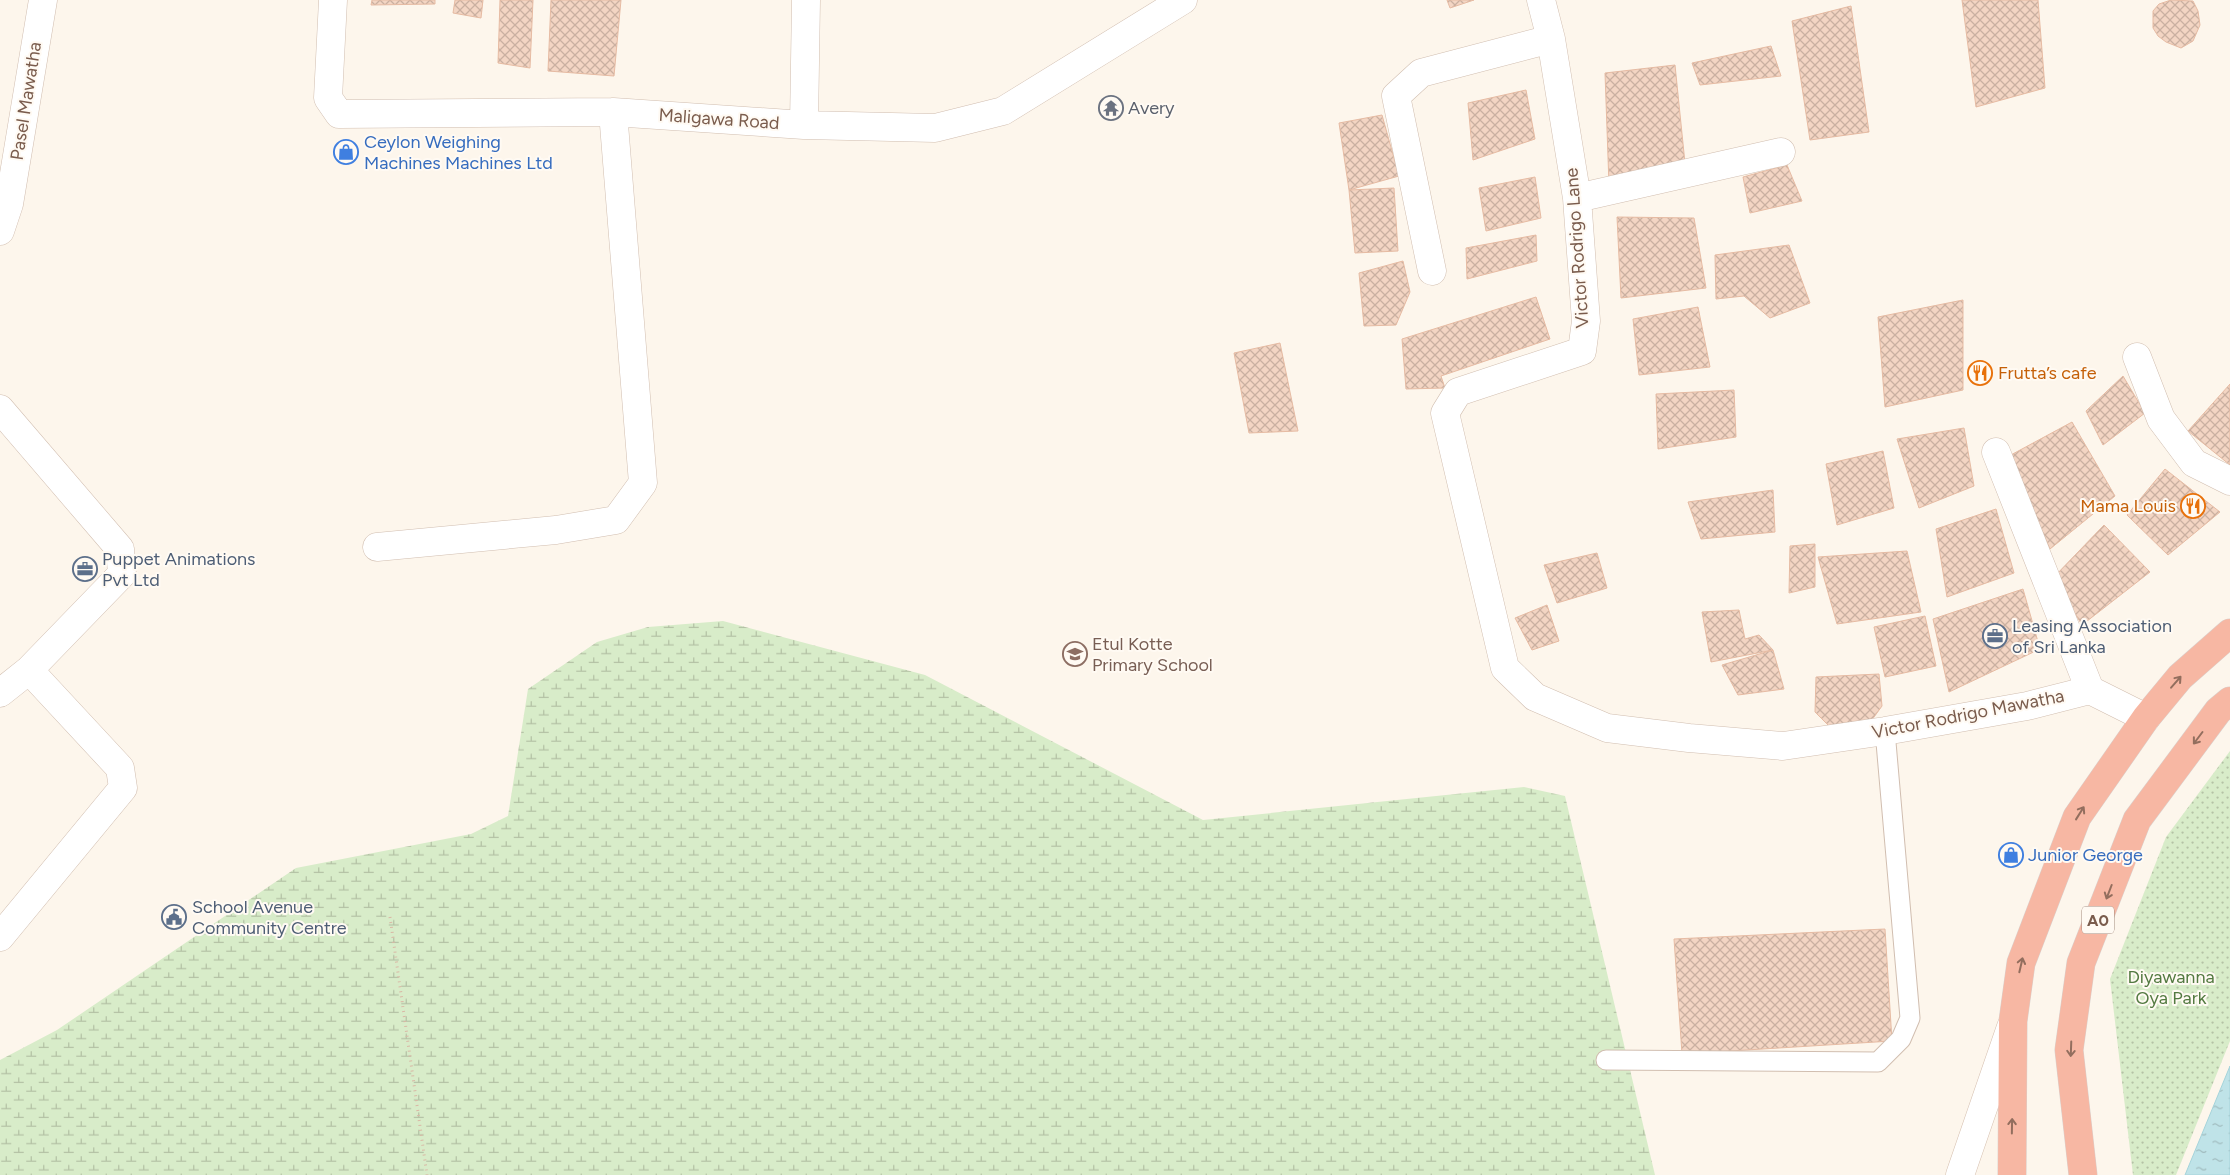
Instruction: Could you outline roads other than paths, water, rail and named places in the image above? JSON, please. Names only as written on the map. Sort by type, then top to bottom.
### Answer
[{"type":"highway","points":[[2012,1175],[2013,1021],[2021,963],[2077,817],[2146,718],[2180,677],[2230,633]]},
{"type":"highway","name":"A0","points":[[2083,1175],[2070,1050],[2081,963],[2137,820],[2218,711],[2230,701]]},
{"type":"street","name":"Pasel Mawatha","points":[[0,231],[9,204],[43,0]]},
{"type":"street","name":"Maligawa Road","points":[[333,0],[328,98],[339,114],[613,112],[804,125],[935,128],[1004,111],[1183,0]]},
{"type":"street","points":[[804,125],[806,0]]},
{"type":"street","name":"Victor Rodrigo Lane","points":[[1505,668],[1445,413],[1458,392],[1582,351],[1586,321],[1577,198],[1550,39],[1541,0]]},
{"type":"street","points":[[1432,271],[1396,96],[1422,72],[1550,39]]},
{"type":"street","points":[[377,546],[556,530],[616,520],[643,483],[613,112]]},
{"type":"street","points":[[1577,198],[1781,152]]},
{"type":"street","points":[[2137,357],[2160,419],[2194,463],[2230,481]]},
{"type":"street","points":[[0,409],[120,549],[122,574],[29,670],[0,693]]},
{"type":"street","points":[[1996,452],[2090,690],[2146,718]]},
{"type":"street","name":"Victor Rodrigo Mawatha","points":[[1505,668],[1535,697],[1607,728],[1689,738],[1783,746],[1885,731],[2027,706],[2090,690]]},
{"type":"street","points":[[0,937],[123,788],[120,768],[29,670]]},
{"type":"street","points":[[1960,1175],[2013,1021]]},
{"type":"lane","points":[[1606,1060],[1878,1062],[1902,1039],[1910,1018],[1885,731]]},
{"type":"water","points":[[2230,1066],[2230,1175],[2185,1175]]},
{"type":"place","name":"Avery","points":[[1111,108]]},
{"type":"place","name":"Ceylon Weighing Machines Machines Ltd","points":[[346,152]]},
{"type":"place","name":"Frutta’s cafe","points":[[1980,373]]},
{"type":"place","name":"Mama Louis","points":[[2193,506]]},
{"type":"place","name":"Puppet Animations Pvt Ltd","points":[[85,569]]},
{"type":"place","name":"Leasing Association of Sri Lanka","points":[[1995,636]]},
{"type":"place","name":"Etul Kotte Primary School","points":[[1075,654]]},
{"type":"place","name":"Junior George","points":[[2011,855]]},
{"type":"place","name":"School Avenue Community Centre","points":[[174,917]]},
{"type":"park label","name":"Diyawanna Oya Park","points":[[2171,988]]}]
